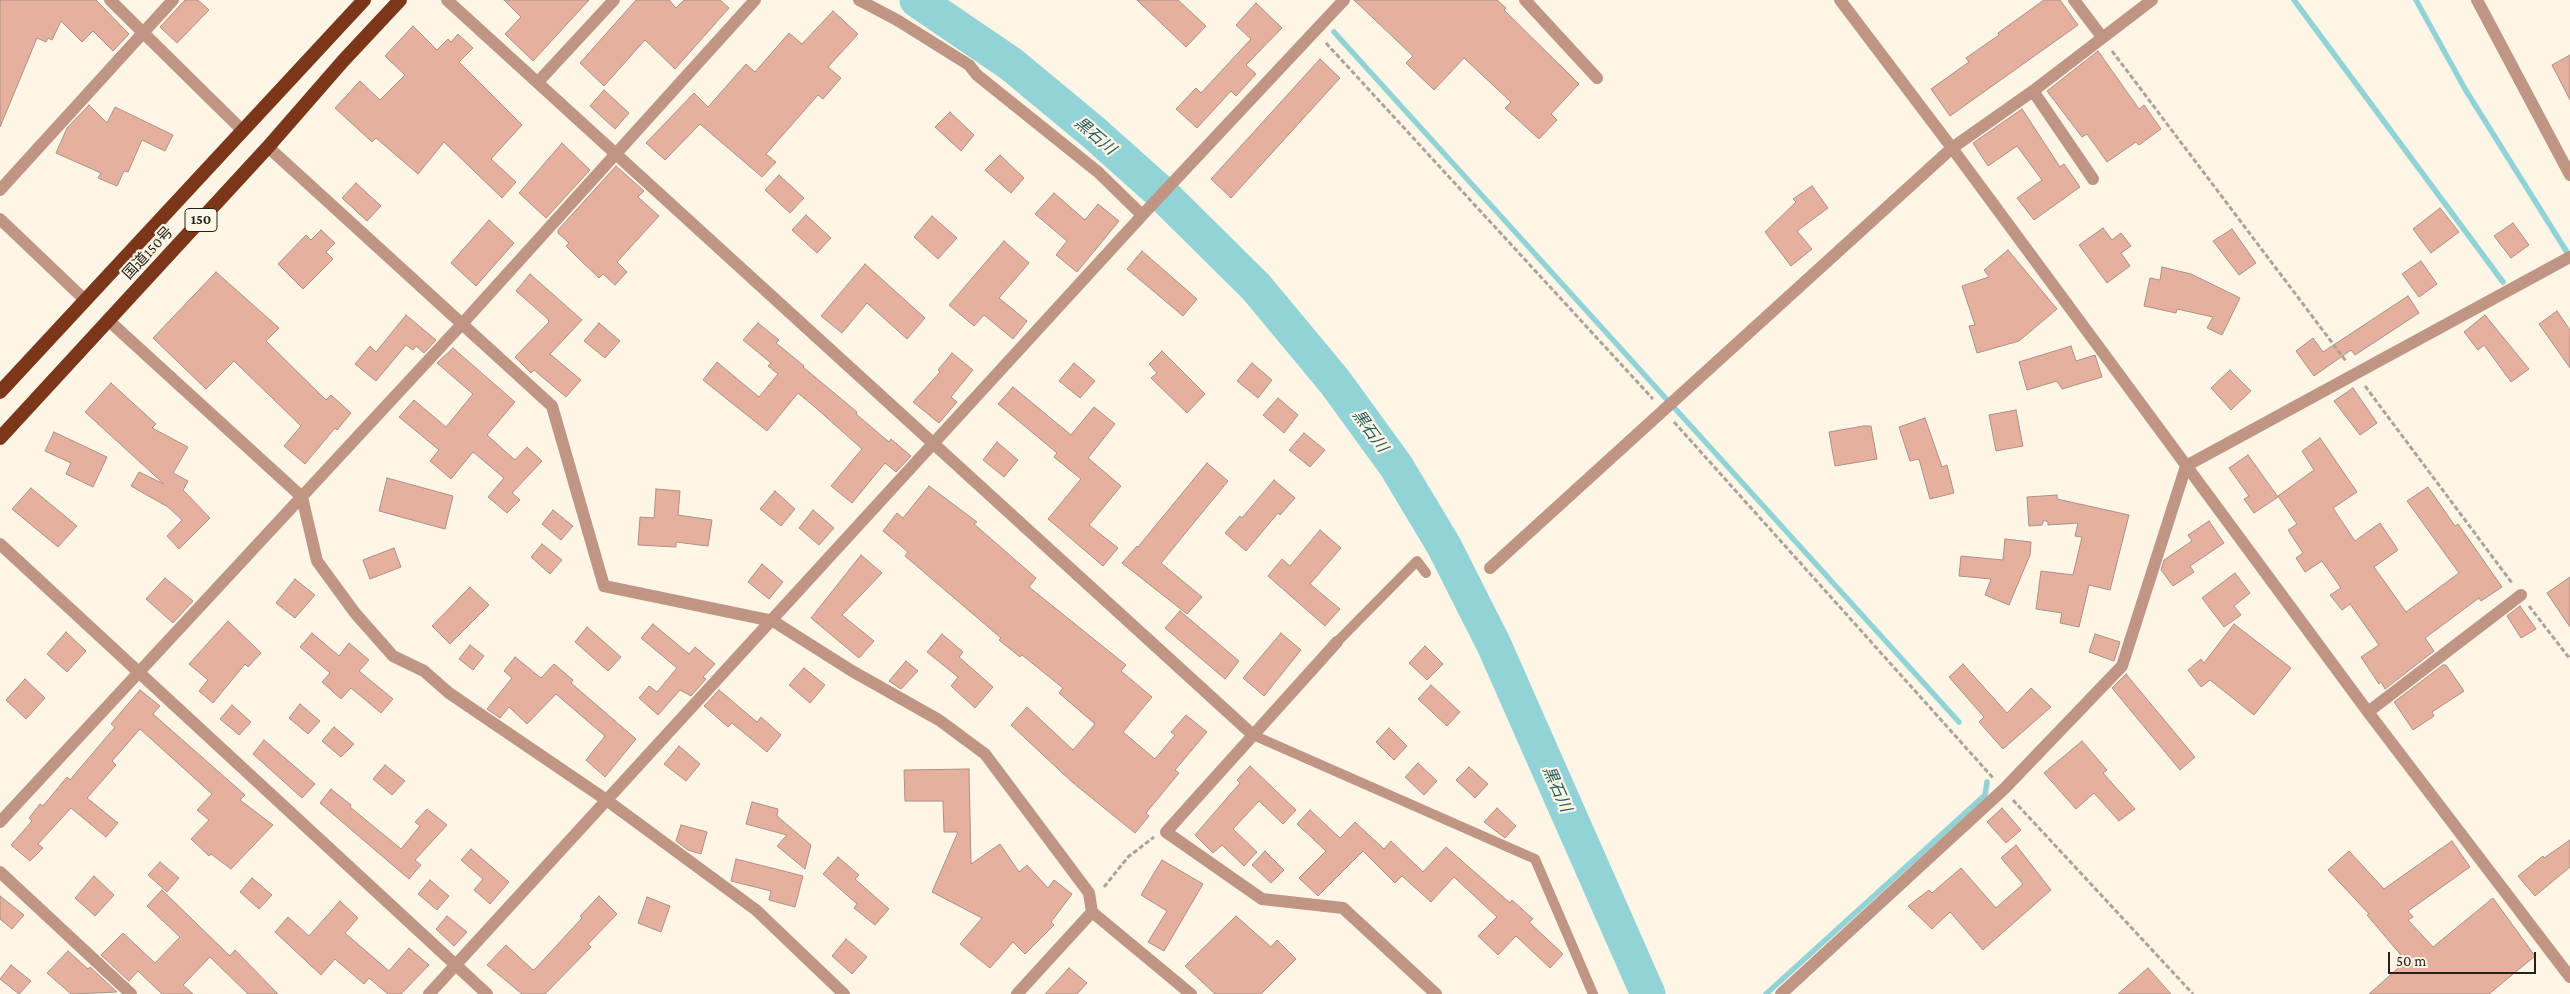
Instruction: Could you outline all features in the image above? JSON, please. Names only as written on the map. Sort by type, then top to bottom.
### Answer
[{"type":"highway","name":"国道150号","points":[[0,392],[364,0]]},
{"type":"highway","name":"国道150号","points":[[0,438],[268,147],[343,61],[400,0]]},
{"type":"street","points":[[110,0],[242,130]]},
{"type":"street","points":[[0,190],[173,0]]},
{"type":"street","points":[[447,0],[1253,735]]},
{"type":"street","points":[[538,82],[614,0]]},
{"type":"street","points":[[0,822],[461,325],[755,0]]},
{"type":"street","points":[[859,0],[897,20],[969,65],[976,75],[1145,212]]},
{"type":"street","points":[[429,994],[605,799],[642,763],[773,621],[1145,212],[1344,0]]},
{"type":"street","points":[[1525,0],[1597,78]]},
{"type":"street","points":[[1840,0],[1952,148],[2368,712],[2570,977]]},
{"type":"street","points":[[2074,0],[2102,37]]},
{"type":"street","points":[[1490,568],[1952,148],[2033,92],[2152,0]]},
{"type":"street","points":[[2477,0],[2570,175]]},
{"type":"street","points":[[2033,92],[2093,179]]},
{"type":"street","points":[[268,147],[552,406],[604,586],[773,621],[836,661],[939,720],[985,754],[1089,893],[1092,912],[1191,994]]},
{"type":"street","points":[[0,219],[86,300]]},
{"type":"street","points":[[1781,994],[2004,789],[2122,666],[2186,466],[2570,257]]},
{"type":"street","points":[[108,320],[302,496],[317,561],[355,613],[393,656],[424,671],[449,693],[605,799],[756,910],[844,994]]},
{"type":"street","points":[[0,544],[487,994]]},
{"type":"street","points":[[2368,712],[2521,595]]},
{"type":"street","points":[[1337,642],[1166,832],[1262,899],[1343,908],[1436,994]]},
{"type":"street","points":[[0,872],[131,994]]},
{"type":"street","points":[[1017,994],[1092,912]]},
{"type":"lane","points":[[1337,642],[1417,561],[1426,573]]},
{"type":"lane","points":[[1253,735],[1535,859],[1593,994]]},
{"type":"path","points":[[1316,31],[1668,405],[2004,789],[2193,994]]},
{"type":"path","points":[[2102,37],[2570,660]]},
{"type":"path","points":[[1092,912],[1106,883],[1128,856],[1147,840],[1166,832]]},
{"type":"building","points":[[0,0],[96,0],[129,34],[113,51],[93,31],[82,42],[61,21],[52,40],[48,38],[46,42],[37,38],[0,127]]},
{"type":"building","points":[[185,0],[198,0],[209,10],[177,43],[160,27]]},
{"type":"building","points":[[504,0],[589,0],[533,61],[505,34],[521,17]]},
{"type":"building","points":[[636,0],[669,0],[676,8],[684,0],[720,0],[729,8],[675,69],[645,40],[604,86],[580,63]]},
{"type":"building","points":[[1137,0],[1178,0],[1206,26],[1186,47]]},
{"type":"building","points":[[1354,0],[1497,0],[1506,8],[1504,10],[1579,84],[1551,114],[1557,120],[1539,139],[1505,108],[1511,102],[1464,58],[1434,90],[1406,63],[1413,56]]},
{"type":"building","points":[[2044,0],[2060,0],[2078,25],[1950,116],[1931,89],[1969,62],[1966,58]]},
{"type":"building","points":[[1256,3],[1282,28],[1246,65],[1256,74],[1236,96],[1231,91],[1197,128],[1176,109],[1196,88],[1201,93],[1251,39],[1236,25]]},
{"type":"building","points":[[833,11],[858,34],[828,67],[841,78],[823,99],[818,95],[766,154],[776,162],[762,177],[700,124],[665,160],[646,143],[694,93],[708,107],[746,64],[755,72],[789,33],[802,44]]},
{"type":"building","points":[[413,26],[437,50],[448,39],[451,42],[458,34],[473,48],[459,62],[522,125],[491,159],[516,182],[502,198],[444,142],[418,174],[376,138],[372,142],[335,108],[360,81],[380,100],[405,75],[385,56]]},
{"type":"building","points":[[2098,51],[2139,109],[2144,105],[2161,129],[2139,145],[2136,142],[2107,162],[2087,134],[2082,137],[2047,91]]},
{"type":"building","points":[[2570,55],[2570,100],[2552,65]]},
{"type":"building","points":[[1320,59],[1340,78],[1231,198],[1211,179]]},
{"type":"building","points":[[604,90],[629,113],[615,129],[590,106]]},
{"type":"building","points":[[89,105],[107,123],[115,107],[173,135],[165,151],[142,140],[128,172],[124,171],[117,186],[98,178],[101,173],[56,153],[67,128]]},
{"type":"building","points":[[2022,109],[2060,167],[2064,164],[2080,187],[2034,220],[2017,198],[2042,180],[2017,146],[1988,166],[1973,143]]},
{"type":"building","points":[[950,112],[974,135],[961,151],[935,127]]},
{"type":"building","points":[[562,143],[590,170],[546,218],[519,193]]},
{"type":"building","points":[[1000,155],[1024,178],[1011,193],[985,170]]},
{"type":"building","points":[[616,166],[644,191],[638,197],[659,216],[617,262],[627,272],[615,285],[603,274],[599,278],[579,259],[566,246],[569,243],[558,233],[558,230]]},
{"type":"building","points":[[779,175],[804,198],[790,213],[765,190]]},
{"type":"building","points":[[356,183],[381,206],[367,221],[342,198]]},
{"type":"building","points":[[1812,186],[1828,208],[1797,231],[1812,249],[1791,266],[1765,232],[1796,202],[1793,199]]},
{"type":"building","points":[[1054,193],[1085,220],[1098,204],[1119,221],[1077,272],[1056,255],[1067,241],[1035,214]]},
{"type":"building","points":[[2440,208],[2459,232],[2431,253],[2413,229]]},
{"type":"building","points":[[806,215],[831,238],[817,253],[792,230]]},
{"type":"building","points":[[932,216],[957,238],[938,259],[914,237]]},
{"type":"building","points":[[489,220],[514,243],[476,286],[451,263]]},
{"type":"building","points":[[2513,223],[2529,245],[2511,258],[2494,236]]},
{"type":"building","points":[[2103,228],[2112,240],[2121,233],[2131,246],[2121,253],[2130,266],[2107,283],[2079,245]]},
{"type":"building","points":[[2232,229],[2256,263],[2239,275],[2213,241]]},
{"type":"building","points":[[321,230],[335,243],[326,252],[333,259],[303,289],[278,264],[306,235],[311,240]]},
{"type":"building","points":[[1004,241],[1029,263],[999,298],[1027,321],[1013,339],[984,315],[974,326],[949,305]]},
{"type":"building","points":[[2008,250],[2057,309],[2019,341],[1977,353],[1969,326],[1975,325],[1962,286],[1989,277],[1984,270]]},
{"type":"building","points":[[1142,251],[1197,299],[1183,316],[1127,269]]},
{"type":"building","points":[[2421,261],[2437,284],[2419,297],[2402,274]]},
{"type":"building","points":[[865,264],[925,318],[907,339],[867,303],[842,333],[821,316]]},
{"type":"building","points":[[2162,267],[2191,274],[2240,298],[2222,335],[2207,328],[2213,317],[2177,309],[2176,313],[2144,306],[2150,278],[2160,280]]},
{"type":"building","points":[[216,272],[279,328],[266,341],[326,400],[331,395],[351,413],[337,430],[335,428],[305,464],[284,446],[301,426],[234,361],[206,389],[153,338]]},
{"type":"building","points":[[530,274],[582,320],[550,354],[581,380],[566,397],[534,370],[531,373],[515,357],[549,322],[548,319],[516,291]]},
{"type":"building","points":[[2408,296],[2419,313],[2355,355],[2351,350],[2314,376],[2296,351],[2313,338],[2323,352]]},
{"type":"building","points":[[2557,311],[2570,330],[2570,368],[2539,324]]},
{"type":"building","points":[[406,315],[436,340],[424,353],[416,346],[413,350],[406,345],[376,381],[355,364],[370,346],[376,352]]},
{"type":"building","points":[[2485,315],[2529,369],[2511,382],[2484,345],[2478,350],[2464,332]]},
{"type":"building","points":[[599,323],[620,341],[605,358],[584,341]]},
{"type":"building","points":[[758,323],[779,340],[776,343],[857,412],[856,414],[889,442],[891,439],[911,456],[896,472],[885,463],[852,503],[831,486],[862,449],[798,393],[767,431],[703,380],[717,362],[759,397],[778,374],[768,366],[771,363],[743,340]]},
{"type":"building","points":[[2071,346],[2076,361],[2095,355],[2102,377],[2062,389],[2057,381],[2027,390],[2019,362]]},
{"type":"building","points":[[453,348],[515,402],[487,435],[515,460],[527,447],[542,461],[512,493],[520,500],[507,513],[488,497],[504,478],[473,452],[451,479],[430,461],[439,450],[399,417],[414,400],[446,427],[473,394],[437,363]]},
{"type":"building","points":[[1162,351],[1205,394],[1187,413],[1151,378],[1157,373],[1149,364]]},
{"type":"building","points":[[952,353],[973,370],[951,397],[957,402],[939,423],[913,402],[940,372],[938,370]]},
{"type":"building","points":[[1074,363],[1095,381],[1080,398],[1059,381]]},
{"type":"building","points":[[1252,363],[1272,380],[1258,398],[1237,381]]},
{"type":"building","points":[[2230,370],[2251,391],[2231,410],[2211,388]]},
{"type":"building","points":[[111,383],[156,424],[152,428],[188,447],[173,473],[188,481],[183,490],[210,518],[179,549],[167,536],[182,520],[168,507],[131,486],[139,472],[164,484],[85,412]]},
{"type":"building","points":[[1013,387],[1071,435],[1094,407],[1115,424],[1088,458],[1121,486],[1089,525],[1118,548],[1103,566],[1048,519],[1081,479],[1054,457],[1057,453],[998,404]]},
{"type":"building","points":[[2353,388],[2377,423],[2360,435],[2334,401]]},
{"type":"building","points":[[1278,398],[1298,415],[1284,433],[1263,415]]},
{"type":"building","points":[[2016,410],[2023,446],[1996,451],[1989,415]]},
{"type":"building","points":[[1925,418],[1942,467],[1947,465],[1954,493],[1930,499],[1919,459],[1910,461],[1899,427]]},
{"type":"building","points":[[1871,426],[1877,459],[1835,466],[1829,432]]},
{"type":"building","points":[[54,432],[107,457],[93,487],[66,474],[71,463],[45,451]]},
{"type":"building","points":[[1304,433],[1325,450],[1310,467],[1289,450]]},
{"type":"building","points":[[2320,438],[2357,492],[2333,508],[2355,541],[2380,523],[2398,550],[2374,567],[2406,612],[2459,573],[2407,501],[2428,487],[2455,526],[2458,524],[2502,587],[2481,601],[2479,598],[2425,638],[2434,651],[2385,689],[2381,682],[2379,684],[2361,657],[2379,645],[2350,604],[2342,610],[2330,595],[2341,588],[2322,561],[2305,572],[2296,558],[2303,553],[2288,530],[2297,524],[2278,496],[2314,470],[2302,451]]},
{"type":"building","points":[[997,442],[1018,460],[1004,477],[983,460]]},
{"type":"building","points":[[2248,455],[2278,497],[2254,513],[2244,499],[2249,496],[2229,468]]},
{"type":"building","points":[[1207,463],[1228,481],[1161,563],[1202,597],[1187,614],[1122,563],[1138,547]]},
{"type":"building","points":[[387,478],[453,496],[445,529],[379,511]]},
{"type":"building","points":[[1274,480],[1295,498],[1280,515],[1278,513],[1246,551],[1225,533],[1240,516],[1242,518]]},
{"type":"building","points":[[929,486],[977,522],[974,524],[1036,578],[1029,587],[1126,665],[1121,671],[1152,697],[1123,732],[1155,759],[1175,735],[1171,732],[1186,715],[1207,732],[1175,770],[1179,773],[1146,813],[1149,816],[1135,833],[1072,782],[1011,725],[1027,707],[1073,750],[1095,724],[1059,693],[1063,688],[1022,655],[1020,657],[999,640],[1001,638],[905,556],[908,552],[883,531],[897,513],[903,518]]},
{"type":"building","points":[[31,488],[77,526],[58,547],[12,509]]},
{"type":"building","points":[[656,489],[680,491],[678,515],[712,520],[708,546],[676,542],[676,547],[638,545],[640,517],[654,518]]},
{"type":"building","points":[[775,491],[795,509],[781,526],[760,509]]},
{"type":"building","points":[[2057,495],[2057,499],[2129,515],[2110,590],[2089,585],[2079,627],[2060,623],[2062,613],[2036,609],[2041,571],[2073,575],[2082,537],[2075,536],[2078,523],[2048,525],[2048,522],[2044,520],[2042,525],[2029,526],[2027,497]]},
{"type":"building","points":[[553,510],[573,526],[561,540],[542,524]]},
{"type":"building","points":[[813,510],[834,528],[819,545],[799,528]]},
{"type":"building","points":[[2209,521],[2224,543],[2190,566],[2194,572],[2173,586],[2161,570],[2164,560],[2192,541],[2188,535]]},
{"type":"building","points":[[1320,530],[1341,548],[1310,584],[1340,609],[1325,626],[1268,576],[1282,559],[1290,566]]},
{"type":"building","points":[[2005,539],[2031,542],[2030,555],[2009,605],[1985,595],[1991,579],[1959,576],[1961,556],[2003,560]]},
{"type":"building","points":[[542,544],[562,560],[550,574],[531,557]]},
{"type":"building","points":[[394,548],[401,567],[370,579],[363,560]]},
{"type":"building","points":[[861,555],[882,573],[842,615],[874,641],[859,658],[811,618]]},
{"type":"building","points":[[762,564],[783,582],[769,599],[748,582]]},
{"type":"building","points":[[2235,573],[2250,593],[2234,606],[2241,615],[2224,627],[2202,598]]},
{"type":"building","points":[[2570,577],[2570,627],[2547,593]]},
{"type":"building","points":[[165,578],[193,601],[173,623],[146,599]]},
{"type":"building","points":[[295,579],[315,595],[295,618],[276,603]]},
{"type":"building","points":[[470,587],[489,605],[450,644],[432,626]]},
{"type":"building","points":[[2520,606],[2536,629],[2521,638],[2507,616]]},
{"type":"building","points":[[1180,611],[1239,661],[1225,679],[1165,628]]},
{"type":"building","points":[[228,621],[261,653],[248,667],[245,664],[213,703],[199,691],[208,680],[189,664]]},
{"type":"building","points":[[653,624],[689,654],[695,647],[715,664],[703,677],[706,679],[691,696],[680,690],[658,715],[639,698],[649,686],[657,692],[677,668],[641,638]]},
{"type":"building","points":[[2234,624],[2291,668],[2254,715],[2210,680],[2201,687],[2188,670],[2201,659],[2204,663]]},
{"type":"building","points":[[587,627],[621,657],[608,671],[575,642]]},
{"type":"building","points":[[66,632],[86,651],[67,672],[47,654]]},
{"type":"building","points":[[312,633],[339,656],[349,643],[369,660],[359,671],[393,699],[381,713],[351,688],[341,699],[322,682],[330,673],[300,647]]},
{"type":"building","points":[[1281,633],[1301,650],[1264,696],[1243,678]]},
{"type":"building","points":[[942,634],[963,652],[959,657],[993,687],[975,708],[951,686],[958,677],[927,652]]},
{"type":"building","points":[[2095,634],[2120,642],[2114,661],[2089,652]]},
{"type":"building","points":[[470,645],[484,656],[473,670],[459,659]]},
{"type":"building","points":[[1425,646],[1443,664],[1427,680],[1409,663]]},
{"type":"building","points":[[515,657],[541,678],[554,664],[573,680],[571,683],[636,739],[605,777],[586,760],[605,736],[556,694],[527,724],[509,707],[500,718],[487,709],[512,678],[504,671]]},
{"type":"building","points":[[906,661],[918,671],[901,689],[889,681]]},
{"type":"building","points":[[1963,664],[2007,713],[2031,688],[2051,707],[2003,749],[1979,722],[1984,717],[1949,677]]},
{"type":"building","points":[[2443,665],[2446,665],[2464,691],[2432,712],[2434,716],[2413,730],[2394,702]]},
{"type":"building","points":[[804,668],[825,685],[810,703],[789,685]]},
{"type":"building","points":[[2126,674],[2195,757],[2180,770],[2112,688]]},
{"type":"building","points":[[25,679],[45,698],[26,719],[6,700]]},
{"type":"building","points":[[1431,685],[1460,712],[1447,726],[1418,699]]},
{"type":"building","points":[[140,690],[160,706],[153,714],[245,795],[240,800],[273,825],[231,869],[211,854],[209,856],[191,839],[209,820],[197,810],[212,794],[140,729],[112,761],[116,765],[87,798],[118,823],[106,837],[71,808],[38,844],[43,848],[30,861],[11,845],[32,821],[29,818],[40,804],[43,806],[67,777],[70,780],[115,727],[111,724]]},
{"type":"building","points":[[719,690],[757,722],[761,717],[781,735],[767,752],[732,723],[728,727],[704,706]]},
{"type":"building","points":[[300,704],[320,721],[308,734],[289,718]]},
{"type":"building","points":[[232,705],[251,722],[239,735],[220,719]]},
{"type":"building","points":[[334,727],[354,744],[341,757],[322,741]]},
{"type":"building","points":[[1389,728],[1407,746],[1394,760],[1376,742]]},
{"type":"building","points":[[264,740],[315,784],[302,798],[253,754]]},
{"type":"building","points":[[2082,741],[2107,770],[2103,773],[2135,809],[2119,821],[2094,793],[2076,809],[2044,773]]},
{"type":"building","points":[[679,746],[700,764],[686,781],[664,764]]},
{"type":"building","points":[[1418,763],[1437,781],[1424,795],[1405,777]]},
{"type":"building","points":[[385,765],[405,781],[392,795],[373,779]]},
{"type":"building","points":[[1250,766],[1296,810],[1283,824],[1259,801],[1233,829],[1257,852],[1244,866],[1222,845],[1213,853],[1195,835],[1240,783],[1237,780]]},
{"type":"building","points":[[1469,767],[1488,784],[1475,798],[1456,780]]},
{"type":"building","points":[[969,769],[971,864],[1000,844],[1019,872],[1027,865],[1048,888],[1054,880],[1072,894],[1051,922],[1054,925],[1025,954],[1013,942],[990,968],[960,944],[982,918],[932,892],[958,832],[944,832],[943,801],[905,801],[904,770]]},
{"type":"building","points":[[331,789],[401,849],[420,826],[415,822],[427,809],[447,825],[415,860],[421,865],[409,879],[320,803]]},
{"type":"building","points":[[752,802],[778,809],[777,816],[811,845],[805,869],[777,846],[787,835],[746,824]]},
{"type":"building","points":[[1497,808],[1516,826],[1505,838],[1484,822]]},
{"type":"building","points":[[2002,808],[2021,830],[2006,843],[1987,822]]},
{"type":"building","points":[[1310,810],[1340,838],[1355,822],[1384,849],[1391,841],[1423,872],[1446,847],[1510,903],[1512,900],[1533,919],[1529,922],[1563,954],[1550,968],[1516,936],[1498,955],[1478,936],[1497,917],[1454,877],[1431,902],[1402,876],[1395,883],[1363,851],[1318,896],[1299,878],[1326,851],[1297,824]]},
{"type":"building","points":[[681,825],[707,832],[701,854],[688,850],[676,841]]},
{"type":"building","points":[[2570,840],[2570,867],[2535,896],[2518,876],[2543,856],[2544,858]]},
{"type":"building","points":[[2452,841],[2470,867],[2408,911],[2413,917],[2408,920],[2433,947],[2493,898],[2535,956],[2489,994],[2369,994],[2406,961],[2367,915],[2369,914],[2328,870],[2349,851],[2384,889]]},
{"type":"building","points":[[2016,845],[2051,890],[1983,950],[1950,912],[1932,929],[1908,906],[1929,890],[1932,893],[1961,868],[1996,908],[2023,884],[2001,858]]},
{"type":"building","points":[[471,849],[509,882],[490,904],[474,890],[483,879],[461,860]]},
{"type":"building","points":[[1265,851],[1284,870],[1271,883],[1252,865]]},
{"type":"building","points":[[838,857],[859,875],[855,879],[889,909],[875,925],[854,908],[857,904],[823,874]]},
{"type":"building","points":[[736,859],[803,876],[795,907],[769,900],[771,891],[731,881]]},
{"type":"building","points":[[1162,860],[1203,884],[1164,951],[1148,942],[1167,911],[1141,895]]},
{"type":"building","points":[[160,862],[179,878],[167,892],[148,875]]},
{"type":"building","points":[[94,876],[114,895],[95,916],[75,898]]},
{"type":"building","points":[[252,878],[272,895],[259,909],[240,892]]},
{"type":"building","points":[[430,880],[449,896],[437,910],[418,894]]},
{"type":"building","points":[[162,890],[230,956],[235,950],[278,994],[248,994],[210,957],[183,985],[193,994],[162,994],[138,971],[129,981],[101,955],[123,933],[155,963],[180,937],[147,906]]},
{"type":"building","points":[[0,896],[24,915],[12,929],[0,919]]},
{"type":"building","points":[[599,896],[617,914],[588,944],[591,947],[545,994],[522,994],[487,965],[506,945],[533,970],[535,969],[582,918],[580,916]]},
{"type":"building","points":[[647,897],[670,906],[661,932],[638,923]]},
{"type":"building","points":[[340,901],[358,918],[345,933],[389,971],[409,948],[429,965],[401,994],[388,994],[369,978],[364,984],[335,959],[321,975],[275,932],[288,917],[309,936]]},
{"type":"building","points":[[447,916],[467,932],[454,946],[436,929]]},
{"type":"building","points":[[1236,916],[1271,947],[1277,940],[1296,959],[1261,994],[1215,994],[1185,966]]},
{"type":"building","points":[[846,939],[867,957],[852,974],[832,956]]},
{"type":"building","points":[[68,951],[88,969],[90,967],[117,992],[71,994],[47,973]]},
{"type":"building","points":[[11,965],[31,981],[19,994],[0,979]]},
{"type":"building","points":[[1069,968],[1087,983],[1077,994],[1045,994]]},
{"type":"building","points":[[2148,968],[2171,994],[2118,994]]},
{"type":"waterway","name":"黒石川","points":[[917,0],[1011,64],[1093,132],[1158,190],[1256,287],[1335,382],[1396,466],[1444,546],[1494,645],[1648,994]]},
{"type":"waterway","points":[[2294,0],[2503,282]]},
{"type":"waterway","points":[[2416,0],[2465,89],[2570,257]]},
{"type":"waterway","points":[[1334,32],[1959,722]]},
{"type":"waterway","points":[[1766,994],[1985,795],[1987,782]]}]
